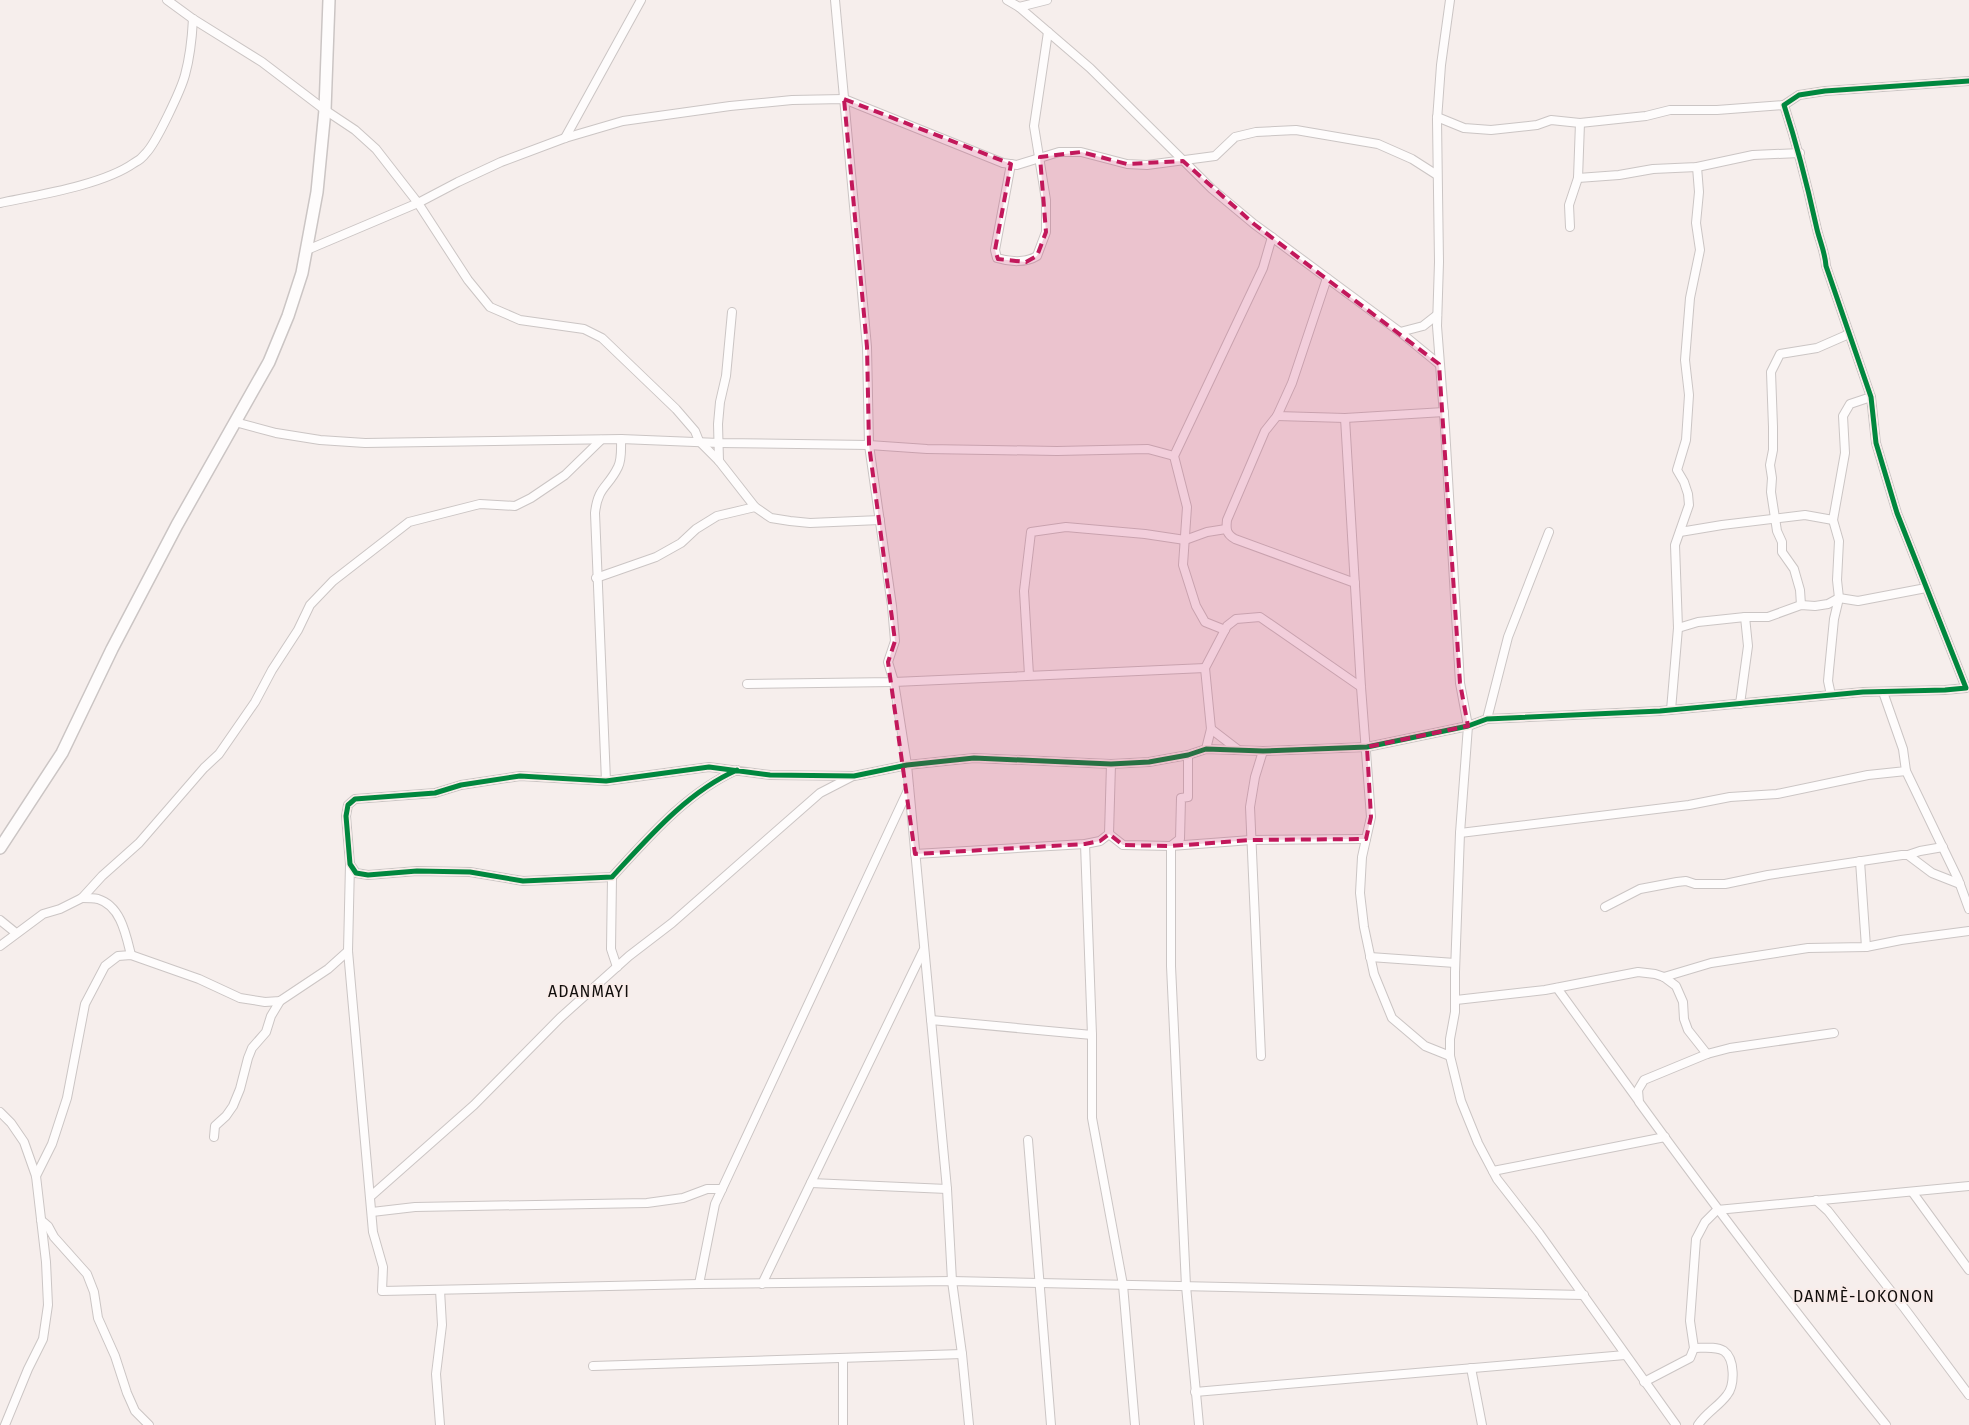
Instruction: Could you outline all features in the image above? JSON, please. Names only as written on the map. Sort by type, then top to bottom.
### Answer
[{"type":"main road","points":[[0,848],[62,753],[112,649],[168,541],[269,362],[288,316],[302,273],[317,192],[325,110],[329,0]]},
{"type":"street","points":[[168,0],[193,19],[262,62],[325,110],[355,130],[376,148],[418,203],[468,280],[490,307],[520,320],[584,329],[594,333],[676,409],[695,431],[699,441],[719,461],[755,507],[771,518],[797,522],[880,520]]},
{"type":"street","points":[[565,138],[641,0]]},
{"type":"street","points":[[835,0],[868,348],[869,445],[895,642],[888,662],[894,682],[907,765],[947,1189],[952,1281],[969,1425]]},
{"type":"street","points":[[1007,0],[1018,7],[1090,68],[1212,190],[1400,332],[1439,364]]},
{"type":"street","points":[[1018,7],[1047,0]]},
{"type":"street","points":[[1450,0],[1441,65],[1437,117],[1439,262],[1437,315],[1460,683],[1468,726],[1460,832],[1455,963],[1456,1000],[1450,1039],[1450,1056],[1461,1101],[1497,1179],[1539,1233],[1676,1425]]},
{"type":"street","points":[[0,203],[71,188],[109,176],[134,164],[147,153],[184,77],[191,48],[193,19]]},
{"type":"street","points":[[1010,164],[995,250],[997,258],[1026,262],[1037,256],[1046,232],[1046,200],[1034,126],[1048,32]]},
{"type":"street","points":[[1437,117],[1464,128],[1490,130],[1537,125],[1551,120],[1580,123],[1646,116],[1670,110],[1717,110],[1784,105],[1800,95],[1825,90],[1969,81]]},
{"type":"street","points":[[307,250],[418,203],[502,162],[565,138],[623,121],[730,106],[792,100],[844,99],[1003,163],[1017,165],[1059,152],[1081,152],[1127,164],[1147,165],[1183,161],[1215,156],[1235,137],[1256,132],[1296,130],[1378,144],[1412,160],[1437,175]]},
{"type":"street","points":[[1584,1295],[952,1281],[382,1291],[383,1267],[373,1232],[348,950],[350,864],[346,816],[348,805],[355,799],[435,794],[461,785],[520,776],[606,781],[709,767],[770,775],[854,776],[907,765],[974,758],[1111,764],[1149,762],[1188,755],[1206,749],[1263,751],[1367,747],[1468,726],[1487,719],[1671,710],[1831,695],[1968,689],[1897,513],[1876,443],[1871,398],[1826,266],[1826,253],[1817,231],[1800,153],[1784,105]]},
{"type":"street","points":[[1570,227],[1569,205],[1578,178],[1580,123]]},
{"type":"street","points":[[1578,178],[1619,175],[1653,169],[1697,167],[1753,155],[1800,153]]},
{"type":"street","points":[[1671,710],[1678,628],[1675,545],[1689,505],[1684,482],[1677,470],[1686,440],[1689,395],[1685,360],[1690,298],[1700,250],[1696,223],[1699,192],[1697,167]]},
{"type":"street","points":[[1225,630],[1205,622],[1196,606],[1183,565],[1187,506],[1174,456],[1263,268],[1272,237]]},
{"type":"street","points":[[1327,278],[1292,383],[1277,416],[1265,432],[1227,520],[1226,530],[1229,536],[1235,539],[1355,583]]},
{"type":"street","points":[[719,461],[720,402],[726,376],[732,312]]},
{"type":"street","points":[[1400,332],[1423,326],[1437,315]]},
{"type":"street","points":[[1801,605],[1800,590],[1794,569],[1782,552],[1782,542],[1777,531],[1771,492],[1772,478],[1770,465],[1773,450],[1771,372],[1780,354],[1817,348],[1849,334]]},
{"type":"street","points":[[1831,695],[1828,681],[1834,619],[1839,598],[1837,580],[1839,540],[1834,520],[1845,453],[1843,416],[1850,404],[1871,398]]},
{"type":"street","points":[[1277,416],[1345,418],[1444,412]]},
{"type":"street","points":[[1345,418],[1361,687],[1371,817],[1362,856],[1360,894],[1370,957],[1374,974],[1392,1018],[1425,1046],[1450,1056]]},
{"type":"street","points":[[235,422],[276,434],[320,440],[365,442],[621,439],[719,443],[869,445],[927,449],[1057,451],[1148,449],[1174,456]]},
{"type":"street","points":[[606,781],[596,578],[595,514],[597,500],[602,489],[618,468],[621,439]]},
{"type":"street","points":[[0,946],[43,914],[60,910],[82,898],[102,876],[139,843],[204,768],[219,754],[255,702],[272,670],[298,630],[310,605],[333,581],[409,522],[480,504],[515,506],[531,498],[565,475],[601,440]]},
{"type":"street","points":[[596,578],[656,557],[682,543],[696,529],[717,516],[755,507]]},
{"type":"street","points":[[1680,532],[1722,525],[1805,516],[1834,520]]},
{"type":"street","points":[[1029,676],[1024,591],[1031,532],[1066,527],[1145,534],[1185,540],[1207,532],[1226,530]]},
{"type":"street","points":[[1487,719],[1508,637],[1549,532]]},
{"type":"street","points":[[1678,628],[1698,622],[1745,617],[1768,617],[1801,605],[1815,606],[1828,604],[1839,598],[1858,601],[1926,588]]},
{"type":"street","points":[[1206,749],[1211,729],[1205,668],[1227,626],[1236,619],[1260,617],[1361,687]]},
{"type":"street","points":[[1740,704],[1748,646],[1745,617]]},
{"type":"street","points":[[747,684],[894,682],[1205,668]]},
{"type":"street","points":[[1883,692],[1903,749],[1906,771],[1960,884],[1969,909]]},
{"type":"street","points":[[1211,729],[1237,749]]},
{"type":"street","points":[[1261,1056],[1250,806],[1255,777],[1263,751]]},
{"type":"street","points":[[1188,755],[1188,796],[1181,798],[1180,838],[1171,846],[1172,966],[1186,1286],[1199,1425]]},
{"type":"street","points":[[915,854],[1085,844],[1100,841],[1108,834],[1111,764]]},
{"type":"street","points":[[617,967],[610,949],[612,876],[664,821],[719,778],[737,770]]},
{"type":"street","points":[[1460,832],[1689,805],[1730,798],[1777,794],[1868,775],[1906,771]]},
{"type":"street","points":[[371,1196],[474,1105],[560,1018],[617,967],[672,923],[820,793],[854,776]]},
{"type":"street","points":[[699,1284],[715,1204],[909,787]]},
{"type":"street","points":[[1108,834],[1123,845],[1171,846],[1251,840],[1366,838]]},
{"type":"street","points":[[1085,844],[1092,1035],[1092,1118],[1123,1285],[1134,1425]]},
{"type":"street","points":[[1605,906],[1640,889],[1677,882],[1725,884],[1748,878],[1908,855],[1943,847]]},
{"type":"street","points":[[1908,855],[1932,873],[1960,884]]},
{"type":"street","points":[[1860,861],[1866,947]]},
{"type":"street","points":[[350,864],[356,873],[368,875],[417,871],[470,872],[523,881],[612,876]]},
{"type":"street","points":[[82,898],[98,899],[108,904],[116,913],[125,930],[131,955]]},
{"type":"street","points":[[0,920],[16,933]]},
{"type":"street","points":[[1664,977],[1712,963],[1808,948],[1866,947],[1901,940],[1969,931]]},
{"type":"street","points":[[36,1176],[52,1144],[67,1098],[85,1004],[105,966],[118,956],[131,955],[199,979],[240,998],[265,1002],[280,1000],[328,969],[348,950]]},
{"type":"street","points":[[762,1284],[923,950]]},
{"type":"street","points":[[1370,957],[1455,963]]},
{"type":"street","points":[[1456,1000],[1557,988],[1638,972],[1655,974],[1664,977],[1676,986],[1683,1002],[1684,1019],[1688,1030],[1707,1054]]},
{"type":"street","points":[[1557,988],[1717,1210],[1886,1425]]},
{"type":"street","points":[[214,1137],[214,1126],[229,1113],[233,1106],[252,1048],[266,1032],[271,1016],[280,1000]]},
{"type":"street","points":[[931,1020],[1092,1035]]},
{"type":"street","points":[[1639,1102],[1638,1090],[1644,1080],[1707,1054],[1730,1048],[1834,1033]]},
{"type":"street","points":[[0,1112],[11,1123],[24,1142],[36,1176],[46,1262],[48,1305],[43,1339],[28,1369],[5,1425]]},
{"type":"street","points":[[1493,1171],[1665,1137]]},
{"type":"street","points":[[1028,1140],[1051,1425]]},
{"type":"street","points":[[811,1183],[947,1189]]},
{"type":"street","points":[[1644,1382],[1690,1358],[1694,1348],[1690,1321],[1696,1239],[1705,1222],[1717,1210],[1913,1193],[1969,1186]]},
{"type":"street","points":[[372,1212],[415,1207],[647,1203],[683,1198],[707,1189],[722,1189]]},
{"type":"street","points":[[1913,1193],[1969,1270]]},
{"type":"street","points":[[1816,1200],[1828,1211],[1899,1301],[1969,1395]]},
{"type":"street","points":[[41,1220],[87,1274],[94,1292],[98,1318],[116,1356],[127,1393],[136,1412],[149,1425]]},
{"type":"street","points":[[440,1290],[442,1325],[436,1374],[440,1425]]},
{"type":"street","points":[[1694,1348],[1712,1347],[1724,1351],[1731,1359],[1732,1377],[1729,1393],[1705,1414],[1698,1425]]},
{"type":"street","points":[[593,1366],[962,1354]]},
{"type":"street","points":[[1195,1392],[1625,1355]]},
{"type":"street","points":[[843,1358],[843,1425]]},
{"type":"street","points":[[1470,1368],[1482,1425]]},
{"type":"highlighted area","points":[[844,99],[1011,164],[995,250],[998,259],[1026,262],[1037,256],[1046,232],[1040,157],[1081,152],[1127,164],[1183,161],[1254,224],[1439,364],[1460,683],[1468,726],[1367,747],[1371,817],[1366,839],[1251,840],[1171,846],[1123,845],[1109,834],[1100,841],[1085,844],[915,854],[888,662],[895,641],[869,445],[867,347]]},
{"type":"cycle path","points":[[737,770],[719,779],[685,803],[654,832],[612,877],[523,881],[470,872],[417,871],[368,875],[356,873],[350,864],[346,816],[348,805],[355,799],[435,793],[461,785],[520,776],[606,781],[709,767],[770,775],[854,776],[907,765],[974,758],[1111,764],[1149,762],[1188,755],[1206,749],[1263,751],[1367,747],[1468,726],[1487,719],[1660,711],[1863,692],[1966,688],[1897,513],[1876,443],[1871,397],[1826,266],[1784,105],[1799,95],[1825,91],[1969,81]]},
{"type":"district","name":"ADANMAYI","points":[[589,991]]},
{"type":"district","name":"DANMÈ-LOKONON","points":[[1864,1296]]}]
